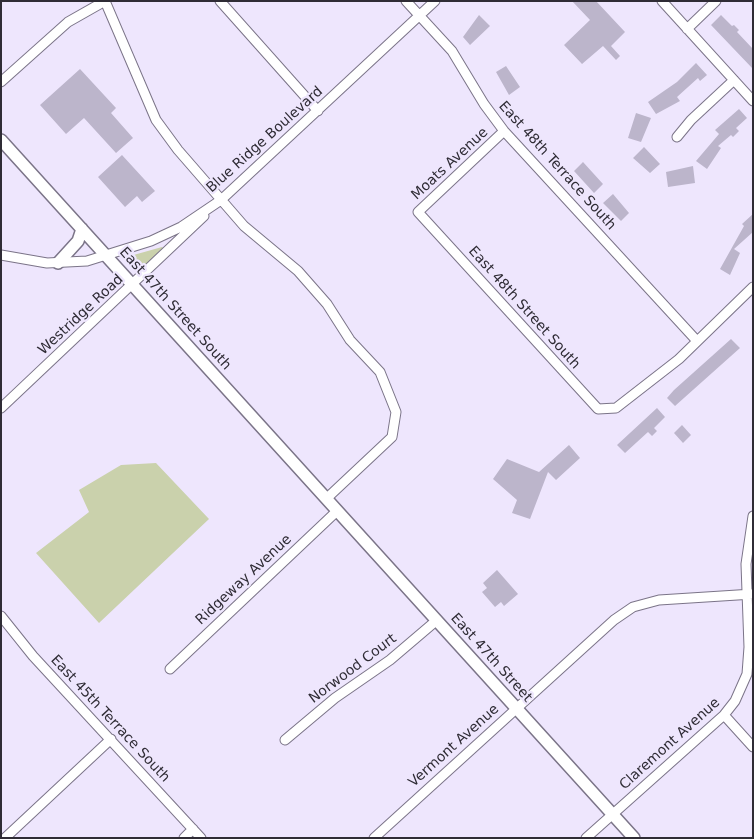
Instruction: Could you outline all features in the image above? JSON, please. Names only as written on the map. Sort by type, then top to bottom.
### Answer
[{"type":"main road","name":"East 47th Street South","points":[[1,140],[326,499]]},
{"type":"main road","points":[[58,263],[78,241],[82,229]]},
{"type":"main road","name":"East 47th Street","points":[[326,499],[634,838]]},
{"type":"street","points":[[1,82],[68,22],[105,1],[156,120],[178,150],[244,226],[298,271],[328,304],[350,340],[380,372],[396,412],[392,437],[326,499]]},
{"type":"street","points":[[220,1],[318,111]]},
{"type":"street","name":"East 48th Terrace South","points":[[406,1],[452,51],[484,104],[504,131],[697,341]]},
{"type":"street","name":"Blue Ridge Boulevard","points":[[1,255],[25,260],[58,263],[87,261],[120,253],[181,226],[221,200],[435,1]]},
{"type":"street","points":[[662,1],[753,101]]},
{"type":"street","points":[[687,28],[716,1]]},
{"type":"street","points":[[677,137],[691,120],[734,80]]},
{"type":"street","name":"Moats Avenue","points":[[423,216],[418,212],[504,131]]},
{"type":"street","name":"Westridge Road","points":[[1,408],[221,200]]},
{"type":"street","name":"East 48th Street South","points":[[423,216],[598,409],[609,410],[616,408],[663,372],[697,341]]},
{"type":"street","points":[[697,341],[753,287]]},
{"type":"street","name":"Ridgeway Avenue","points":[[170,668],[337,511]]},
{"type":"street","points":[[750,595],[746,564],[753,516]]},
{"type":"street","name":"Vermont Avenue","points":[[374,838],[614,620],[633,607],[659,600],[750,595]]},
{"type":"street","name":"Claremont Avenue","points":[[586,838],[724,715],[735,701],[747,674],[750,595]]},
{"type":"street","name":"East 45th Terrace South","points":[[1,616],[33,656],[201,838]]},
{"type":"street","name":"Norwood Court","points":[[286,740],[350,687],[390,660],[437,620]]},
{"type":"street","points":[[724,715],[753,746]]},
{"type":"street","points":[[5,838],[111,739]]},
{"type":"street","points":[[184,838],[193,829]]},
{"type":"green space","points":[[162,247],[164,249],[139,274],[126,262],[130,256]]},
{"type":"green space","points":[[156,463],[209,519],[99,623],[36,553],[89,512],[79,490],[121,465]]},
{"type":"building","points":[[572,1],[596,1],[625,32],[611,46],[620,56],[616,60],[603,46],[582,64],[564,45],[590,20]]},
{"type":"building","points":[[479,15],[490,26],[470,45],[463,37]]},
{"type":"building","points":[[721,15],[739,30],[737,32],[753,49],[753,69],[711,25]]},
{"type":"building","points":[[696,63],[707,75],[700,81],[698,78],[677,97],[680,101],[656,114],[648,102],[677,82]]},
{"type":"building","points":[[506,66],[520,87],[509,95],[496,72]]},
{"type":"building","points":[[80,69],[116,108],[111,113],[133,138],[116,153],[84,118],[66,134],[40,105]]},
{"type":"building","points":[[739,109],[747,118],[736,128],[739,131],[733,137],[731,135],[718,146],[721,148],[707,169],[696,161],[719,134],[715,130]]},
{"type":"building","points":[[636,113],[651,118],[641,142],[628,138]]},
{"type":"building","points":[[644,147],[660,164],[650,173],[633,158]]},
{"type":"building","points":[[122,155],[155,191],[142,202],[137,196],[125,207],[98,177]]},
{"type":"building","points":[[583,162],[603,184],[594,193],[574,171]]},
{"type":"building","points":[[693,166],[695,183],[668,187],[666,172]]},
{"type":"building","points":[[613,194],[629,213],[621,221],[603,203]]},
{"type":"building","points":[[753,214],[753,232],[734,249],[740,253],[730,275],[720,269],[744,226],[742,224]]},
{"type":"building","points":[[731,339],[740,348],[675,406],[667,398]]},
{"type":"building","points":[[657,408],[665,417],[654,428],[657,431],[652,436],[648,432],[625,453],[617,445]]},
{"type":"building","points":[[682,425],[691,435],[683,443],[674,433]]},
{"type":"building","points":[[569,445],[580,458],[556,480],[548,472],[530,519],[512,513],[517,500],[493,479],[507,459],[539,472]]},
{"type":"building","points":[[497,570],[518,594],[504,606],[501,602],[495,607],[482,592],[487,588],[483,583]]}]
